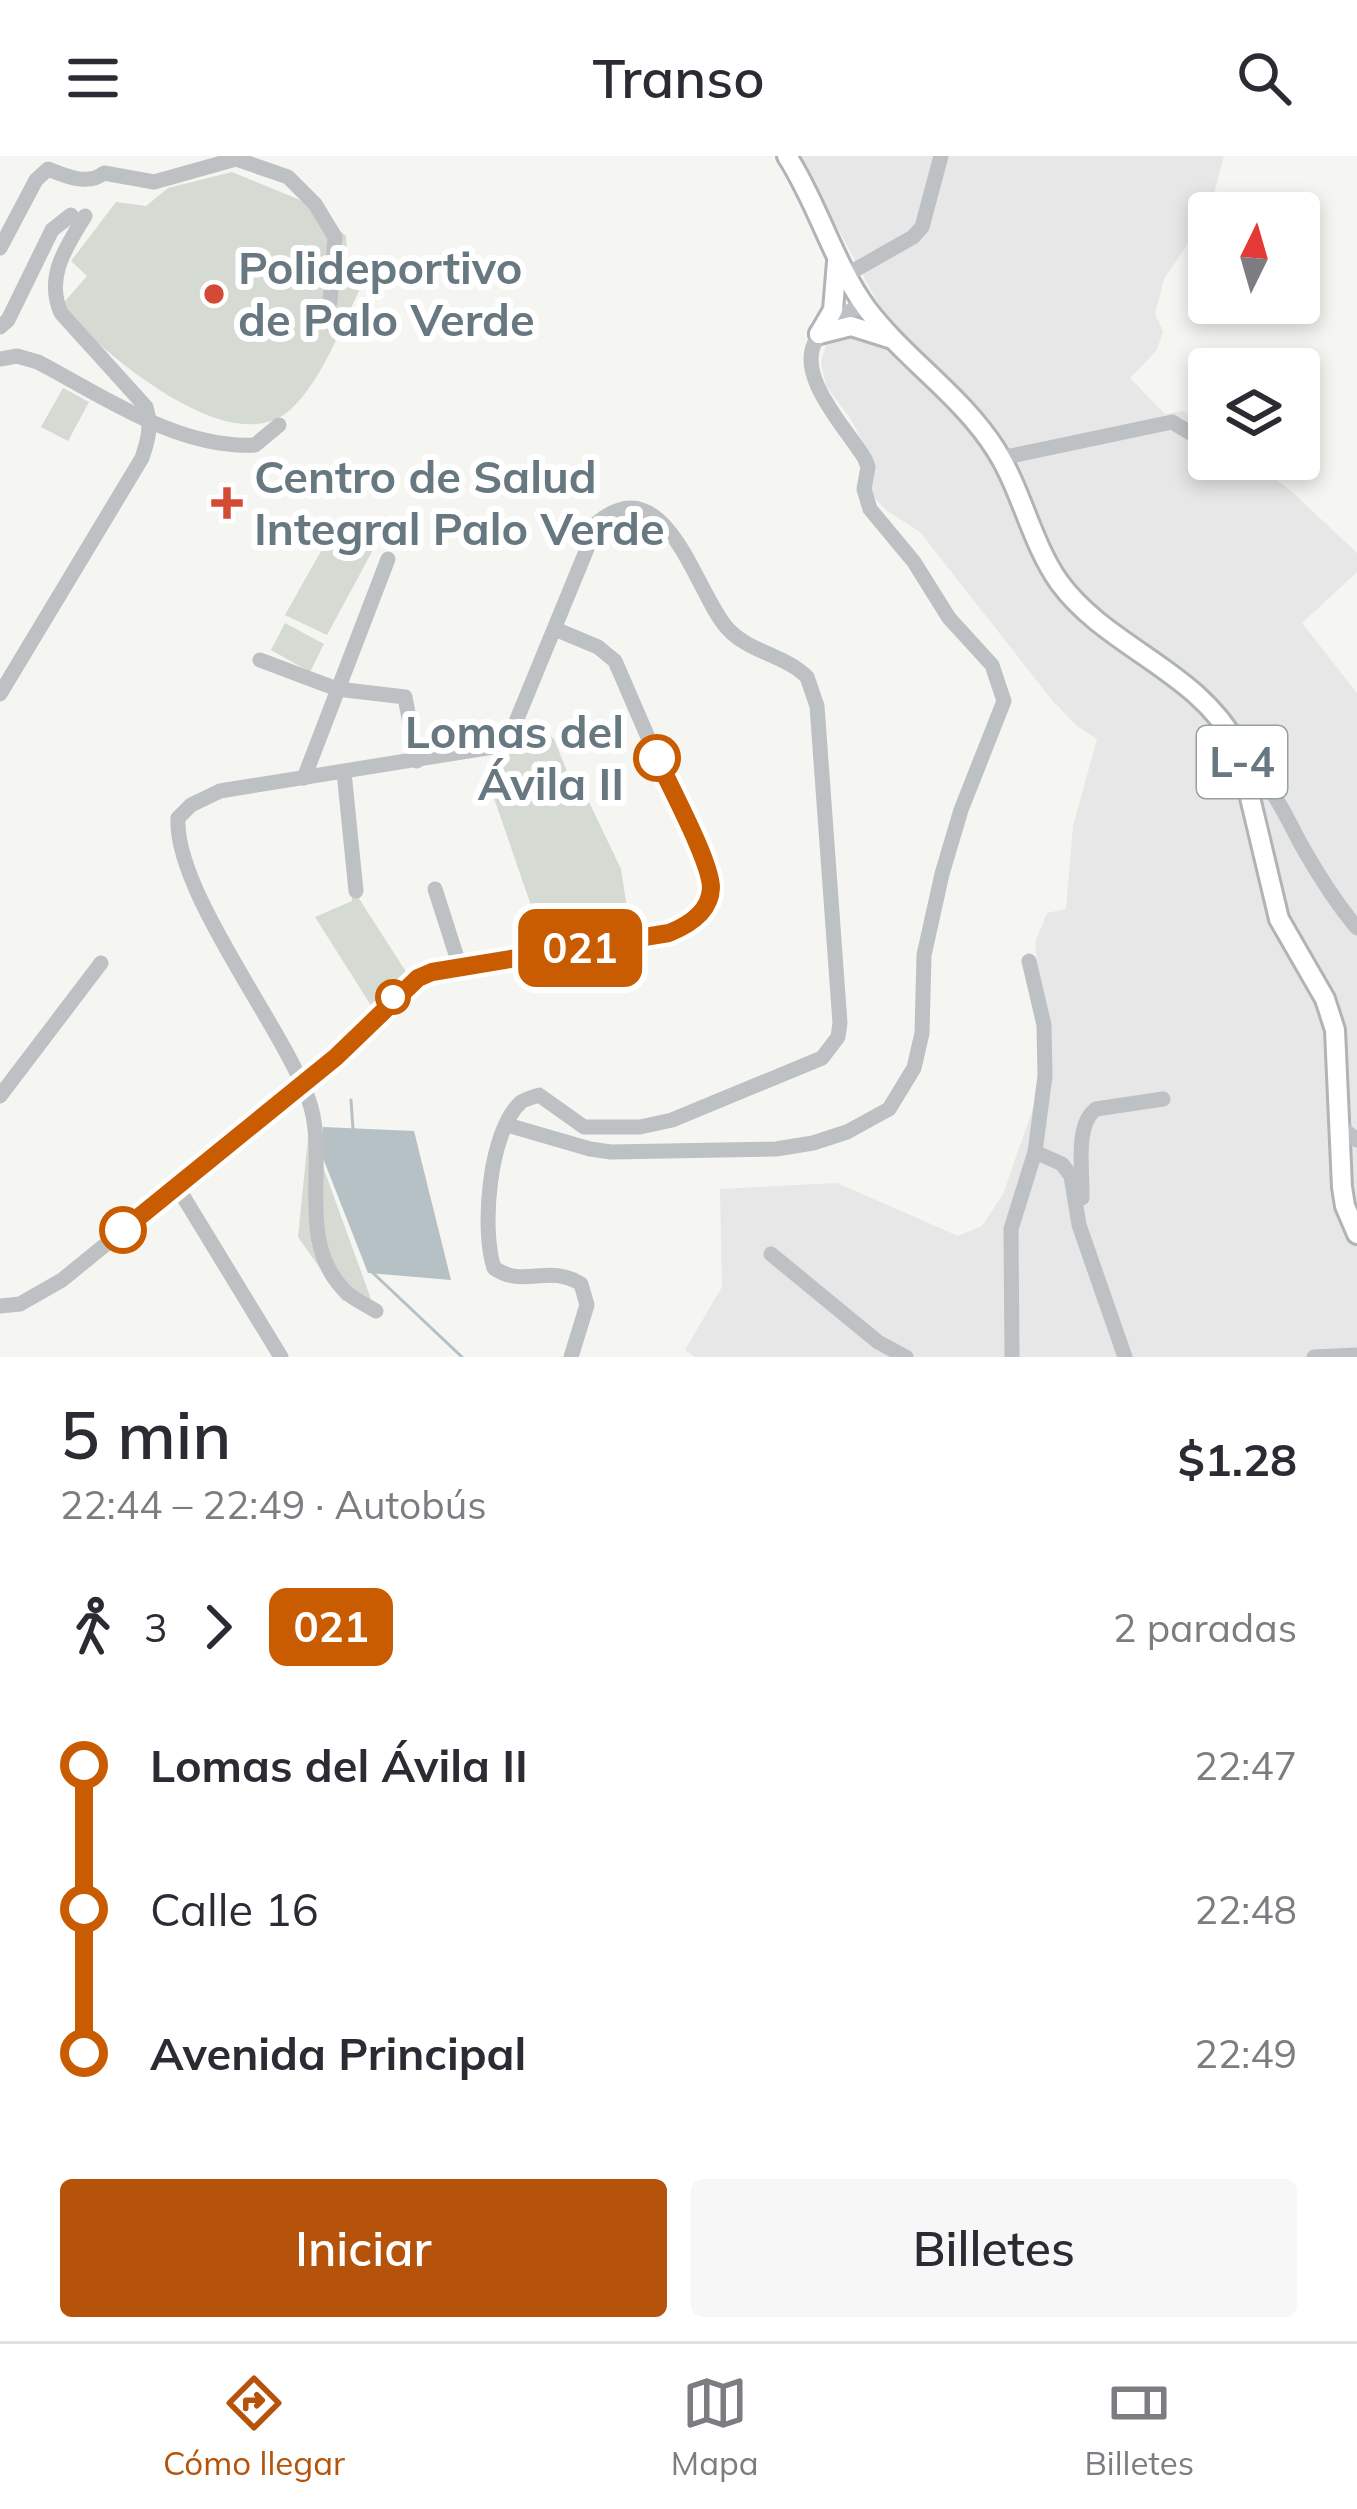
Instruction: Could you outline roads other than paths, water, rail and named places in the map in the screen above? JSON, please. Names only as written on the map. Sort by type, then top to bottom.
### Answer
[{"type":"main road","name":"L-4","points":[[787,156],[863,303],[891,340],[965,409],[1001,458],[1060,583],[1081,607],[1220,715],[1238,747],[1280,919],[1325,999],[1335,1030],[1342,1187],[1357,1235]]},
{"type":"main road","points":[[819,334],[832,310],[841,266]]},
{"type":"main road","points":[[819,334],[851,326],[891,340]]},
{"type":"street","points":[[0,248],[36,180],[48,170],[75,179],[97,178],[116,156]]},
{"type":"street","points":[[841,266],[913,237],[922,227],[941,156]]},
{"type":"street","points":[[104,173],[154,182],[225,159],[252,163],[288,178],[335,237],[330,302]]},
{"type":"street","points":[[0,327],[8,320],[52,230],[78,216],[64,247],[55,298],[62,313],[146,406],[151,421],[142,458],[0,694]]},
{"type":"street","points":[[507,1125],[611,1152],[776,1149],[813,1143],[874,1120],[899,1096],[914,1067],[922,1033],[924,955],[942,874],[961,810],[1004,701],[992,664],[949,617],[914,562],[870,509],[864,489],[865,459],[821,394],[811,370],[819,334],[863,303]]},
{"type":"street","points":[[0,359],[17,356],[38,362],[151,421],[212,442],[255,445],[279,425]]},
{"type":"street","points":[[1001,458],[1172,422],[1188,432]]},
{"type":"street","points":[[376,1311],[346,1292],[326,1260],[314,1197],[318,1122],[302,1081],[206,906],[177,836],[178,818],[220,791],[494,747],[515,724],[598,522],[621,510],[642,512],[674,533],[710,606],[729,630],[807,677],[817,706],[838,1036],[822,1058],[672,1120],[640,1127],[584,1127],[538,1095],[522,1101],[507,1125],[486,1207],[489,1252],[494,1268],[516,1280],[551,1273],[581,1284],[587,1305],[571,1357]]},
{"type":"street","points":[[304,778],[388,559]]},
{"type":"street","points":[[0,1306],[20,1304],[62,1280],[336,1057],[418,978],[669,933],[698,917],[711,883],[616,662],[598,646],[555,629]]},
{"type":"street","points":[[260,660],[337,689],[405,697],[417,760]]},
{"type":"street","points":[[1242,765],[1261,775],[1271,789],[1316,870],[1357,928]]},
{"type":"street","points":[[344,772],[356,890]]},
{"type":"street","points":[[435,889],[460,968]]},
{"type":"street","points":[[1012,1357],[1011,1229],[1035,1152],[1045,1076],[1044,1025],[1029,961]]},
{"type":"street","points":[[0,1096],[100,963]]},
{"type":"street","points":[[1081,1231],[1088,1114],[1096,1108],[1163,1100]]},
{"type":"street","points":[[1340,1127],[1357,1140]]},
{"type":"street","points":[[1035,1152],[1061,1164],[1071,1176],[1081,1231],[1124,1357]]},
{"type":"street","points":[[178,1188],[281,1357]]},
{"type":"street","points":[[771,1254],[878,1342],[906,1357]]},
{"type":"street","points":[[1313,1357],[1357,1355]]},
{"type":"waterway","points":[[351,1100],[353,1129]]},
{"type":"waterway","points":[[372,1272],[462,1357]]},
{"type":"place","name":"Polideportivo de Palo Verde","points":[[214,294]]},
{"type":"place","name":"Centro de Salud Integral Palo Verde","points":[[227,503]]},
{"type":"place","name":"Lomas del Ávila II","points":[[657,758]]}]
